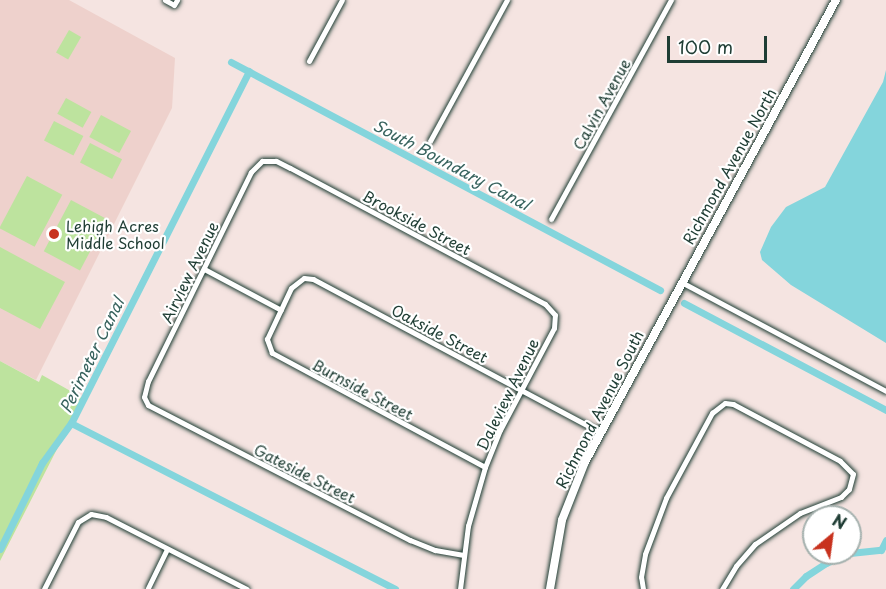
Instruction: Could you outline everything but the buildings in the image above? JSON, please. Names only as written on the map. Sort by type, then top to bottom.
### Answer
[{"type":"street","points":[[165,0],[176,2]]},
{"type":"street","points":[[309,61],[342,0]]},
{"type":"street","points":[[430,141],[507,0]]},
{"type":"street","name":"Calvin Avenue","points":[[551,219],[671,0]]},
{"type":"street","name":"Richmond Avenue North","points":[[681,282],[836,0]]},
{"type":"street","name":"Airview Avenue","points":[[144,397],[148,381],[251,172],[262,161]]},
{"type":"street","name":"Brookside Street","points":[[262,161],[276,161],[290,168],[545,304],[555,315]]},
{"type":"street","points":[[204,269],[281,310]]},
{"type":"street","name":"Oakside Street","points":[[281,310],[297,282],[304,278],[313,279],[600,432]]},
{"type":"street","points":[[681,282],[886,391]]},
{"type":"street","name":"Richmond Avenue South","points":[[550,589],[558,538],[568,501],[600,432],[681,282]]},
{"type":"street","name":"Burnside Street","points":[[281,310],[267,339],[272,353],[485,467]]},
{"type":"street","name":"Daleview Avenue","points":[[460,589],[472,511],[485,467],[521,390],[554,328],[555,315]]},
{"type":"street","name":"Gateside Street","points":[[144,397],[148,405],[165,416],[395,532],[424,546],[464,555]]},
{"type":"street","points":[[643,589],[640,578],[656,521],[707,422],[718,407],[725,403],[733,404],[840,460],[853,474],[849,489],[841,497],[800,513],[755,544],[736,566],[722,589]]},
{"type":"street","points":[[44,589],[78,522],[91,514],[106,517],[247,589]]},
{"type":"street","points":[[148,588],[167,549]]},
{"type":"shaded area","name":"Lehigh Acres Middle School","points":[[0,0],[69,0],[175,58],[172,108],[36,380],[0,361]]},
{"type":"green space","points":[[69,30],[81,37],[68,60],[56,53]]},
{"type":"green space","points":[[66,98],[91,112],[83,128],[57,114]]},
{"type":"green space","points":[[101,115],[131,131],[119,153],[89,137]]},
{"type":"green space","points":[[54,121],[83,136],[73,156],[44,141]]},
{"type":"green space","points":[[90,143],[122,159],[112,179],[80,163]]},
{"type":"green space","points":[[27,176],[62,195],[35,247],[0,228]]},
{"type":"green space","points":[[71,200],[107,219],[80,270],[44,251]]},
{"type":"green space","points":[[0,247],[65,282],[40,329],[0,308]]},
{"type":"green space","points":[[0,361],[39,382],[42,375],[83,398],[0,561]]},
{"type":"water","points":[[886,70],[886,343],[791,285],[762,260],[760,252],[771,227],[786,207],[825,187],[883,82]]},
{"type":"waterway","name":"South Boundary Canal","points":[[231,62],[660,290]]},
{"type":"waterway","name":"Perimeter Canal","points":[[249,71],[71,423],[395,589]]},
{"type":"waterway","name":"South Boundary Canal","points":[[684,303],[886,410]]},
{"type":"waterway","points":[[0,549],[42,463],[71,423]]},
{"type":"waterway","points":[[862,552],[881,550],[886,540]]},
{"type":"waterway","points":[[793,589],[806,576],[823,565]]},
{"type":"place","name":"Lehigh Acres Middle School","points":[[54,234]]}]
